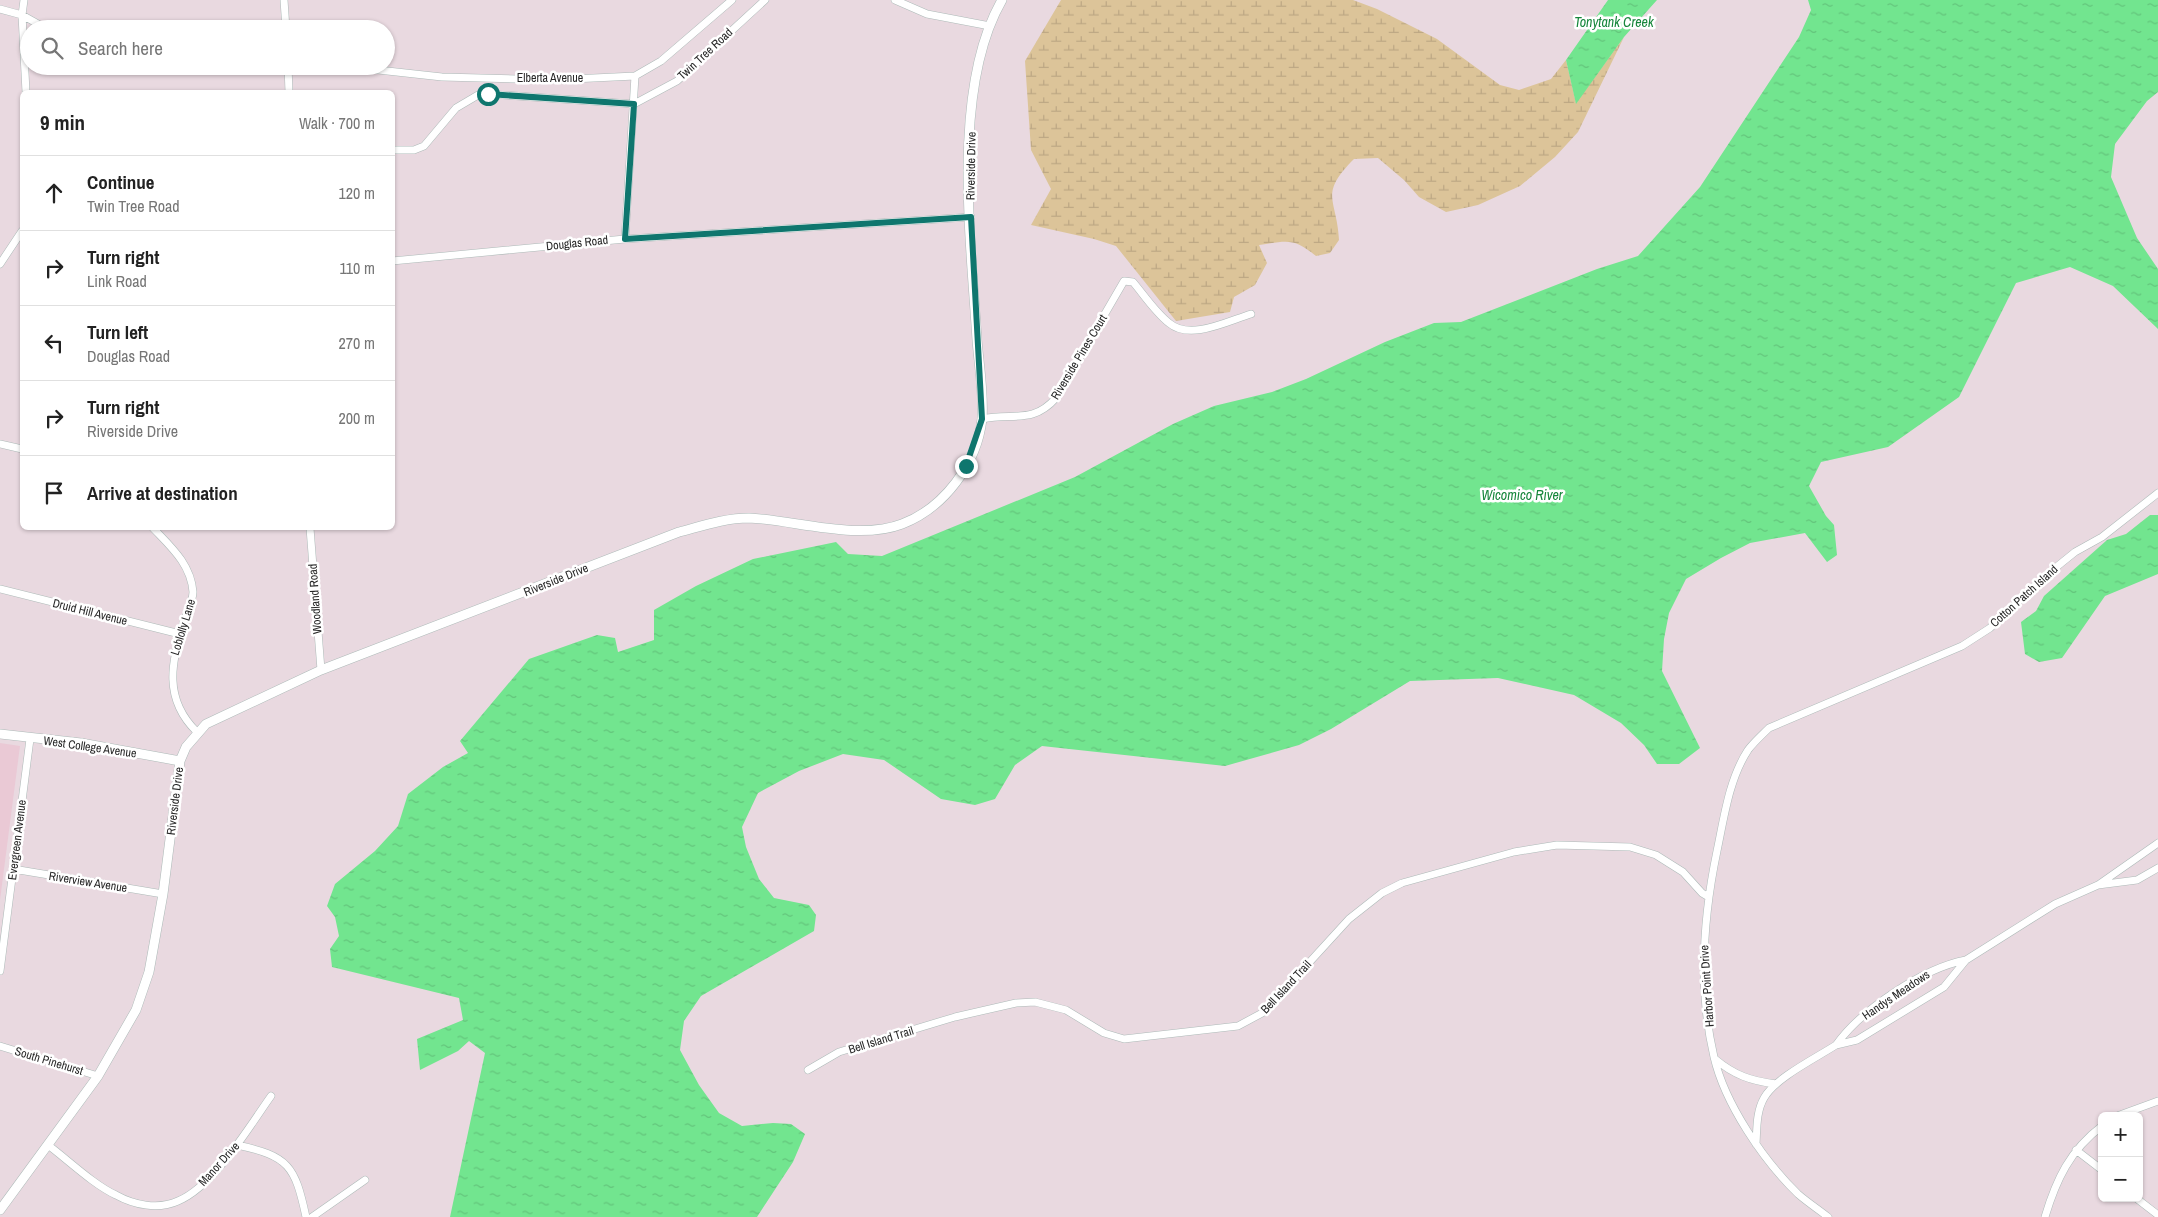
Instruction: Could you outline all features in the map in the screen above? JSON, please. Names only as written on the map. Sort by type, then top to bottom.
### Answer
[{"type":"street","points":[[22,20],[24,0]]},
{"type":"street","points":[[284,0],[285,20]]},
{"type":"street","name":"Elberta Avenue","points":[[395,72],[442,77],[552,80],[635,76],[661,61],[732,0]]},
{"type":"street","name":"Twin Tree Road","points":[[634,104],[677,80],[765,0]]},
{"type":"street","points":[[895,0],[927,14],[990,26]]},
{"type":"street","name":"Riverside Drive","points":[[0,1210],[98,1076],[136,1010],[148,972],[163,894],[180,761],[186,747],[197,732],[218,718],[321,670],[679,532],[717,521],[748,518],[834,529],[874,530],[903,524],[938,503],[953,487],[966,466],[982,419],[969,174],[973,94],[990,26],[1002,0]]},
{"type":"street","points":[[0,9],[22,15],[31,20]]},
{"type":"street","points":[[25,75],[26,90]]},
{"type":"street","points":[[288,75],[288,90]]},
{"type":"street","points":[[625,239],[635,76]]},
{"type":"street","points":[[395,150],[414,150],[424,146],[456,108],[478,96],[488,94],[634,104]]},
{"type":"street","name":"Douglas Road","points":[[395,261],[625,239],[971,217]]},
{"type":"street","points":[[0,264],[20,234]]},
{"type":"street","name":"Riverside Pines Court","points":[[982,419],[1036,415],[1047,408],[1056,398],[1123,283],[1127,280],[1133,282],[1169,323],[1186,331],[1215,326],[1251,314]]},
{"type":"street","points":[[0,444],[20,449]]},
{"type":"street","name":"Cotton Patch Island","points":[[1769,728],[1962,646],[1990,628],[2044,577],[2075,552],[2102,537],[2158,492]]},
{"type":"street","name":"Loblolly Lane","points":[[155,530],[184,562],[193,592],[173,656],[174,696],[188,723],[197,732]]},
{"type":"street","name":"Woodland Road","points":[[310,530],[321,670]]},
{"type":"street","name":"Druid Hill Avenue","points":[[0,589],[180,634]]},
{"type":"street","name":"Harbor Point Drive","points":[[1769,728],[1748,751],[1732,787],[1708,896],[1704,941],[1706,1001],[1714,1058],[1727,1094],[1756,1144],[1798,1194],[1828,1217]]},
{"type":"street","name":"West College Avenue","points":[[0,734],[30,739],[81,743],[180,761]]},
{"type":"street","name":"Evergreen Avenue","points":[[0,971],[30,739]]},
{"type":"street","name":"Handys Meadows","points":[[1756,1144],[1760,1111],[1764,1098],[1776,1084],[1836,1045],[1849,1027],[1916,979],[1939,967],[1966,960],[2055,904],[2098,885],[2158,843]]},
{"type":"street","name":"Bell Island Trail","points":[[808,1070],[839,1052],[955,1018],[1016,1003],[1035,1002],[1066,1010],[1104,1033],[1124,1039],[1238,1026],[1264,1012],[1349,919],[1382,893],[1402,883],[1514,852],[1557,845],[1630,847],[1656,855],[1683,872],[1702,893],[1708,896]]},
{"type":"street","name":"Handys Meadows","points":[[2098,885],[2137,880],[2158,868]]},
{"type":"street","name":"Riverview Avenue","points":[[13,869],[163,894]]},
{"type":"street","name":"Handys Meadows","points":[[1836,1045],[1858,1040],[1944,987],[1966,960]]},
{"type":"street","name":"South Pinehurst","points":[[0,1046],[98,1076]]},
{"type":"street","points":[[1714,1058],[1728,1070],[1752,1081],[1776,1084]]},
{"type":"street","name":"Manor Drive","points":[[48,1145],[113,1194],[132,1203],[148,1206],[178,1202],[191,1194],[204,1182],[237,1145],[271,1096]]},
{"type":"street","points":[[2128,1112],[2158,1101]]},
{"type":"street","points":[[2045,1217],[2057,1180],[2076,1150],[2098,1130]]},
{"type":"street","points":[[237,1145],[264,1151],[290,1168],[300,1186],[306,1217]]},
{"type":"street","points":[[2076,1150],[2098,1167]]},
{"type":"street","points":[[312,1217],[365,1180]]},
{"type":"street","points":[[2141,1202],[2158,1215]]},
{"type":"shaded area","points":[[0,743],[20,746],[0,900]]},
{"type":"green space","points":[[1061,0],[1353,0],[1377,9],[1437,39],[1500,85],[1519,90],[1551,79],[1566,60],[1576,103],[1624,37],[1578,132],[1555,157],[1520,186],[1478,205],[1446,212],[1419,197],[1404,180],[1378,158],[1354,159],[1336,181],[1333,189],[1332,197],[1339,240],[1330,253],[1316,256],[1301,246],[1289,242],[1259,245],[1267,263],[1255,285],[1234,297],[1230,312],[1176,321],[1116,246],[1094,239],[1031,225],[1051,189],[1031,150],[1025,61]]},
{"type":"water","name":"Tonytank Creek","points":[[1608,0],[1657,0],[1624,37],[1576,104],[1566,60]]},
{"type":"water","name":"Wicomico River","points":[[1808,0],[2158,0],[2158,92],[2147,101],[2115,144],[2111,177],[2137,238],[2158,269],[2158,329],[2113,286],[2070,267],[2016,283],[1959,397],[1888,447],[1821,462],[1809,486],[1826,516],[1834,525],[1837,555],[1827,562],[1805,533],[1750,543],[1686,579],[1669,613],[1664,639],[1662,671],[1700,748],[1679,764],[1657,764],[1644,745],[1621,723],[1574,695],[1498,678],[1410,681],[1331,729],[1299,745],[1225,766],[1042,746],[1015,765],[995,799],[975,805],[941,799],[884,760],[843,754],[799,771],[758,793],[742,827],[746,847],[759,879],[774,898],[809,905],[816,915],[814,931],[701,996],[684,1021],[680,1050],[699,1085],[719,1113],[742,1126],[773,1123],[791,1124],[805,1134],[793,1162],[757,1217],[450,1217],[485,1053],[469,1041],[458,1051],[420,1070],[417,1039],[463,1020],[459,998],[332,967],[330,949],[339,936],[335,917],[327,906],[335,884],[375,851],[398,826],[408,794],[443,767],[468,753],[460,741],[529,659],[597,635],[615,638],[618,652],[654,640],[654,610],[696,586],[753,559],[836,542],[848,554],[882,556],[1075,477],[1173,424],[1214,406],[1272,392],[1306,379],[1385,342],[1434,323],[1461,322],[1597,269],[1638,256],[1700,187],[1799,37],[1811,10]]},
{"type":"water","points":[[2150,515],[2158,515],[2158,574],[2105,596],[2062,658],[2039,662],[2025,654],[2021,622],[2036,611],[2044,596],[2107,540],[2126,534]]},
{"type":"route","points":[[488,94],[634,104],[625,239],[971,217],[982,419],[966,466]]}]
